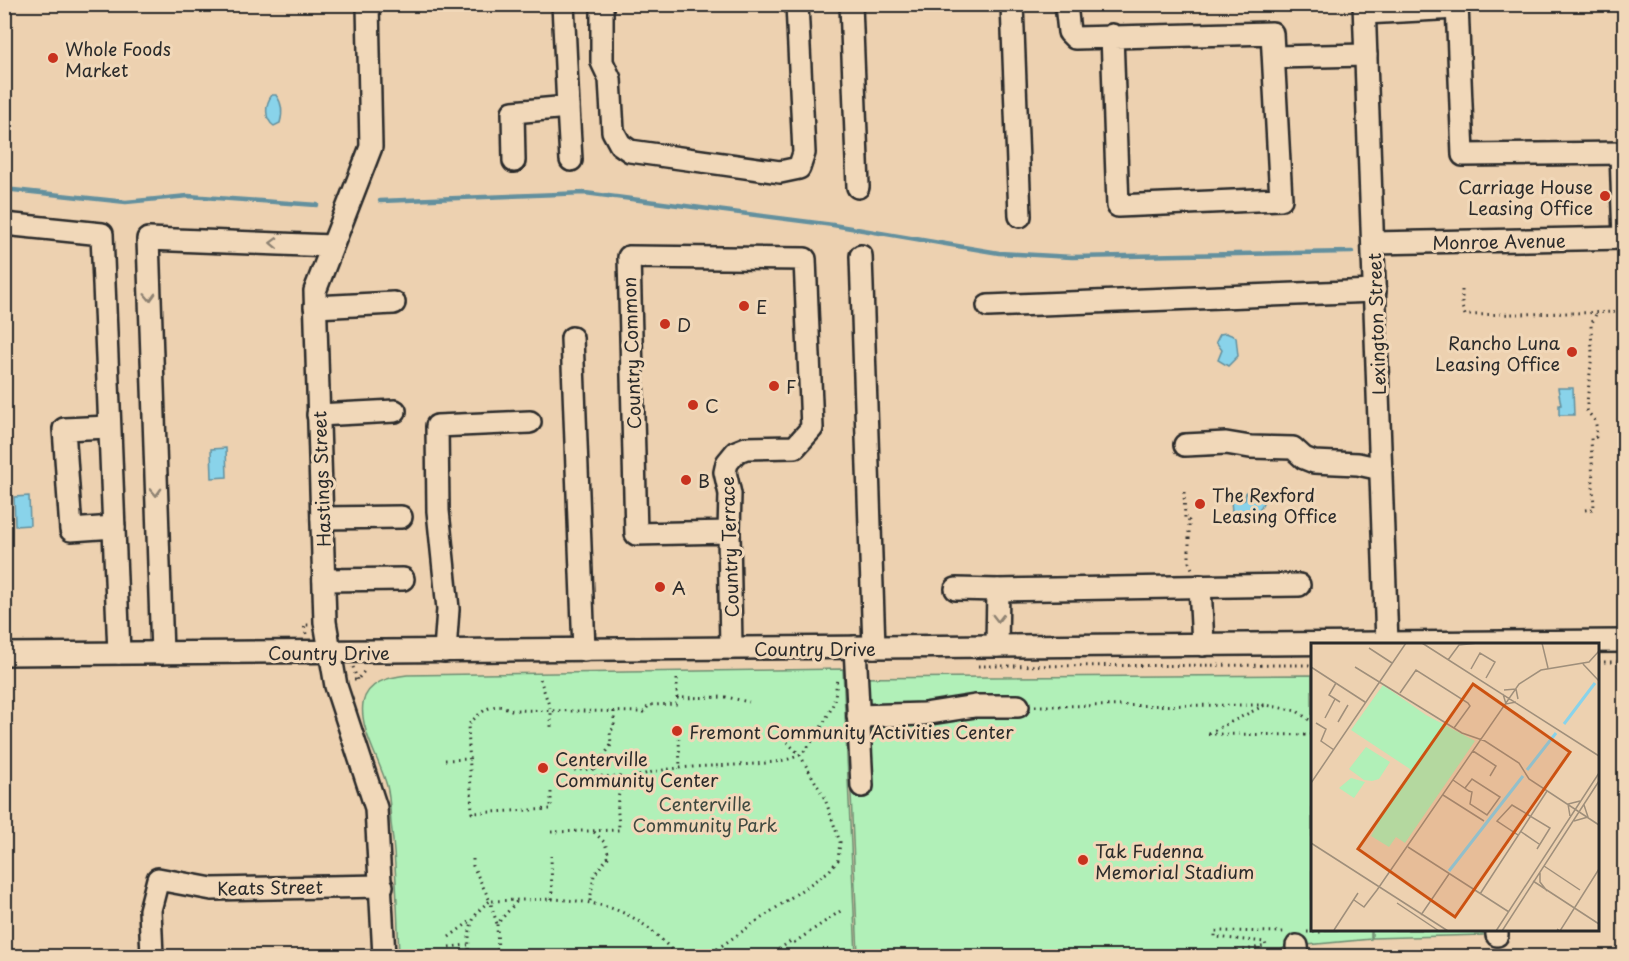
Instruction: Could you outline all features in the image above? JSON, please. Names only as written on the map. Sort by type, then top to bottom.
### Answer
[{"type":"street","name":"Hastings Street","points":[[368,4],[371,147],[315,291],[315,307],[325,622],[332,652],[336,686],[376,808],[382,886],[384,957]]},
{"type":"street","points":[[563,4],[571,160]]},
{"type":"street","points":[[602,4],[602,62],[610,79],[613,131],[620,144],[630,151],[780,172],[799,168],[804,153],[796,4]]},
{"type":"street","points":[[851,4],[858,187]]},
{"type":"street","points":[[1012,4],[1020,216]]},
{"type":"street","points":[[1066,4],[1069,32],[1075,38],[1112,35],[1272,33],[1281,199],[1118,206],[1112,35]]},
{"type":"street","points":[[1364,9],[1457,6],[1463,155],[1623,153],[1624,238]]},
{"type":"street","name":"Lexington Street","points":[[1364,9],[1387,643]]},
{"type":"street","points":[[1275,57],[1366,55]]},
{"type":"street","points":[[514,161],[513,112],[568,107]]},
{"type":"street","points":[[4,224],[102,234],[119,653]]},
{"type":"street","name":"Monroe Avenue","points":[[1373,243],[1624,238]]},
{"type":"street","points":[[162,652],[148,239],[332,246]]},
{"type":"street","points":[[861,256],[865,647],[858,716],[862,786]]},
{"type":"street","name":"Country Common","points":[[729,532],[636,534],[628,257],[805,259]]},
{"type":"street","name":"Country Terrace","points":[[731,648],[730,494],[725,472],[736,452],[746,448],[795,447],[812,428],[805,259]]},
{"type":"street","points":[[988,306],[1375,291]]},
{"type":"street","points":[[315,307],[394,303]]},
{"type":"street","points":[[572,338],[584,650]]},
{"type":"street","points":[[318,415],[395,411]]},
{"type":"street","points":[[445,651],[448,617],[438,511],[437,426],[531,422]]},
{"type":"street","points":[[110,427],[64,429],[71,530],[114,527]]},
{"type":"street","points":[[1185,445],[1226,443],[1250,447],[1293,448],[1304,458],[1314,462],[1358,464],[1381,470]]},
{"type":"street","points":[[322,518],[400,517]]},
{"type":"street","points":[[324,580],[403,579]]},
{"type":"street","points":[[956,589],[1299,585]]},
{"type":"street","points":[[1200,586],[1203,645]]},
{"type":"street","points":[[998,590],[998,646]]},
{"type":"street","name":"Country Drive","points":[[1387,643],[1624,641]]},
{"type":"street","name":"Country Drive","points":[[4,654],[1311,644]]},
{"type":"street","points":[[858,716],[924,714],[975,706],[1018,706]]},
{"type":"street","name":"Keats Street","points":[[152,957],[150,910],[158,879],[212,889],[382,886]]},
{"type":"path","points":[[1462,290],[1462,308],[1465,315],[1624,312]]},
{"type":"path","points":[[1585,510],[1594,509],[1591,438],[1596,436],[1597,426],[1596,419],[1587,411],[1587,403],[1592,353],[1591,325],[1597,312]]},
{"type":"path","points":[[1184,492],[1185,519],[1189,521],[1189,562],[1200,586]]},
{"type":"path","points":[[1599,662],[1624,662]]},
{"type":"path","points":[[551,832],[619,830],[619,794],[625,783],[656,771],[781,762],[800,754],[807,749],[832,706],[837,677]]},
{"type":"path","points":[[540,679],[551,711],[551,727]]},
{"type":"path","points":[[677,679],[677,711]]},
{"type":"path","points":[[677,698],[726,697],[749,702]]},
{"type":"path","points":[[551,792],[551,809],[472,813],[468,725],[483,709],[504,706],[511,710],[644,712],[649,705],[677,704]]},
{"type":"path","points":[[1266,705],[1208,734],[1311,735]]},
{"type":"path","points":[[1018,706],[1266,705],[1297,711],[1311,721]]},
{"type":"path","points":[[614,710],[614,728],[610,731],[611,745],[595,769],[596,776],[620,777],[625,783]]},
{"type":"path","points":[[707,957],[829,871],[838,860],[840,842],[825,799],[800,754],[780,735]]},
{"type":"path","points":[[679,738],[680,769]]},
{"type":"path","points":[[445,760],[470,759]]},
{"type":"path","points":[[574,770],[595,769]]},
{"type":"path","points":[[590,901],[594,875],[609,856],[605,843],[592,831]]},
{"type":"path","points":[[551,856],[552,899]]},
{"type":"path","points":[[473,859],[473,866],[490,901],[497,924],[498,957]]},
{"type":"path","points":[[469,957],[468,934],[473,919],[480,908],[490,901],[552,899],[590,901],[628,914],[664,940],[677,957]]},
{"type":"path","points":[[497,924],[518,900]]},
{"type":"path","points":[[769,957],[842,910]]},
{"type":"path","points":[[449,937],[473,919]]},
{"type":"path","points":[[1215,957],[1266,946],[1265,942],[1215,937],[1215,931],[1293,945]]},
{"type":"path","points":[[449,947],[468,945]]},
{"type":"path","points":[[1251,957],[1270,955],[1293,945]]},
{"type":"green space","name":"Centerville Community Park","points":[[843,669],[856,956],[399,956],[396,873],[389,795],[367,734],[363,713],[365,696],[374,685],[386,679],[407,675]]},
{"type":"green space","name":"Tak Fudenna Memorial Stadium","points":[[1311,675],[1311,931],[1371,931],[1371,939],[1285,947],[1273,956],[952,956],[941,953],[935,956],[858,956],[846,678]]},
{"type":"green space","points":[[1372,931],[1483,931],[1483,935],[1372,938]]},
{"type":"water","points":[[272,95],[278,98],[282,112],[280,123],[274,126],[268,119],[267,111]]},
{"type":"water","points":[[1226,333],[1236,337],[1238,356],[1228,366],[1218,360],[1222,350],[1216,342],[1220,334]]},
{"type":"water","points":[[1558,388],[1573,388],[1574,415],[1559,415],[1559,405],[1561,405]]},
{"type":"water","points":[[226,448],[227,477],[212,478],[211,449]]},
{"type":"water","points":[[1259,491],[1263,503],[1259,511],[1232,513],[1231,500],[1238,497],[1241,501],[1245,500],[1246,492]]},
{"type":"water","points":[[29,496],[30,525],[15,526],[14,497]]},
{"type":"waterway","points":[[4,189],[126,202],[188,196],[317,205]]},
{"type":"waterway","points":[[380,201],[585,193],[833,225],[999,253],[1072,257],[1352,252]]},
{"type":"place","name":"Whole Foods Market","points":[[53,58]]},
{"type":"place","name":"Carriage House Leasing Office","points":[[1605,196]]},
{"type":"place","name":"E","points":[[744,306]]},
{"type":"place","name":"D","points":[[665,324]]},
{"type":"place","name":"Rancho Luna Leasing Office","points":[[1572,352]]},
{"type":"place","name":"F","points":[[774,386]]},
{"type":"place","name":"C","points":[[693,405]]},
{"type":"place","name":"B","points":[[686,480]]},
{"type":"place","name":"The Rexford Leasing Office","points":[[1200,504]]},
{"type":"place","name":"A","points":[[660,587]]},
{"type":"place","name":"Fremont Community Activities Center","points":[[677,731]]},
{"type":"place","name":"Centerville Community Center","points":[[543,768]]},
{"type":"place","name":"Tak Fudenna Memorial Stadium","points":[[1083,860]]}]
